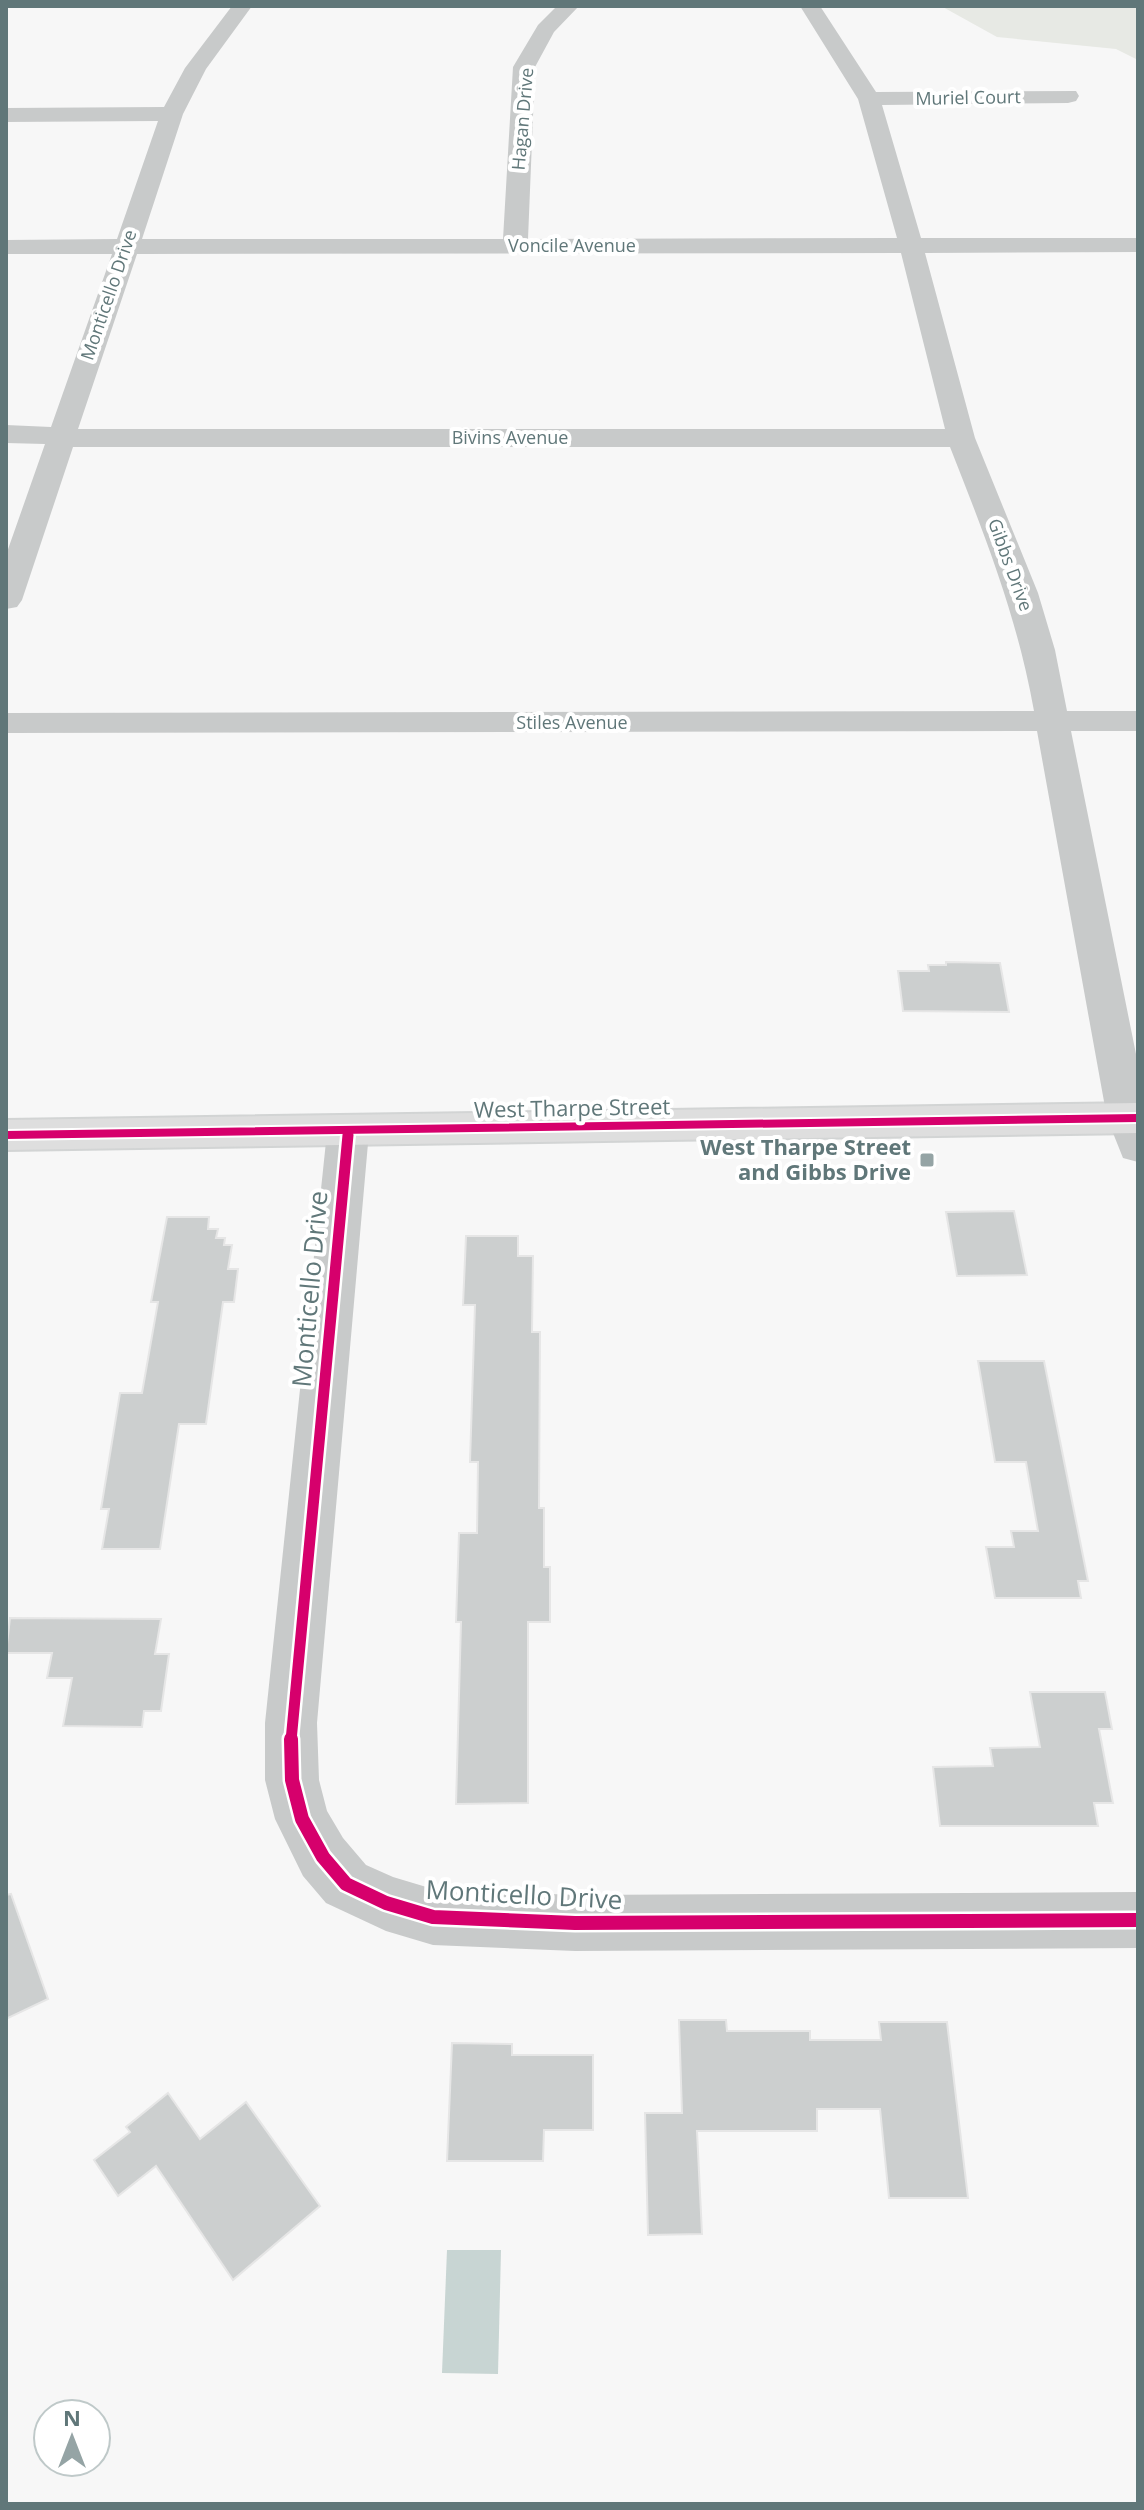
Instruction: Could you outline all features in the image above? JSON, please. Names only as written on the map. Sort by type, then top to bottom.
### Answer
[{"type":"main road","name":"West Tharpe Street","points":[[6,1135],[1135,1128]]},
{"type":"street","name":"Monticello Drive","points":[[6,600],[172,114],[196,68],[242,6]]},
{"type":"street","name":"Hagan Drive","points":[[515,246],[524,67],[545,29],[569,6]]},
{"type":"street","name":"Gibbs Drive","points":[[810,6],[869,99],[961,438],[1022,593],[1039,650],[1050,722],[1135,1128]]},
{"type":"street","name":"Muriel Court","points":[[869,99],[1068,96]]},
{"type":"street","points":[[6,115],[172,114]]},
{"type":"street","name":"Voncile Avenue","points":[[6,247],[1138,245]]},
{"type":"street","name":"Bivins Avenue","points":[[6,434],[60,437],[961,438]]},
{"type":"street","name":"Stiles Avenue","points":[[6,723],[1138,721]]},
{"type":"street","name":"Monticello Drive","points":[[348,1132],[291,1723],[292,1780],[302,1819],[323,1857],[346,1884],[386,1903],[433,1917],[448,1918],[575,1923],[1138,1920]]},
{"type":"shaded area","points":[[941,6],[1138,6],[1138,60],[1116,49],[997,37]]},
{"type":"shaded area","points":[[447,2250],[501,2250],[498,2374],[442,2373]]},
{"type":"building","points":[[946,962],[1000,963],[1009,1012],[903,1011],[898,971],[929,971],[928,965],[946,965]]},
{"type":"building","points":[[1014,1211],[1027,1275],[957,1276],[946,1212]]},
{"type":"building","points":[[167,1217],[209,1217],[208,1229],[218,1229],[216,1238],[225,1238],[224,1245],[232,1245],[228,1269],[238,1269],[234,1302],[223,1302],[206,1424],[179,1424],[160,1549],[102,1549],[109,1509],[101,1509],[120,1393],[142,1393],[158,1302],[151,1302]]},
{"type":"building","points":[[466,1236],[518,1236],[518,1256],[533,1256],[532,1332],[540,1332],[539,1508],[544,1508],[544,1567],[550,1567],[550,1622],[528,1622],[528,1803],[456,1804],[461,1622],[456,1622],[459,1533],[477,1533],[478,1462],[470,1462],[475,1305],[463,1305]]},
{"type":"building","points":[[978,1361],[1044,1361],[1088,1581],[1078,1581],[1081,1598],[995,1598],[986,1547],[1014,1547],[1011,1531],[1038,1531],[1026,1462],[995,1462]]},
{"type":"building","points":[[10,1618],[161,1619],[155,1654],[169,1654],[161,1711],[144,1711],[142,1727],[63,1726],[72,1678],[47,1678],[52,1653],[6,1653]]},
{"type":"building","points":[[1030,1692],[1105,1692],[1112,1729],[1099,1729],[1113,1803],[1094,1803],[1098,1826],[940,1826],[933,1767],[993,1766],[990,1748],[1040,1747]]},
{"type":"building","points":[[11,1894],[48,1999],[6,2019],[6,1895]]},
{"type":"building","points":[[679,2020],[726,2020],[727,2031],[810,2031],[810,2040],[881,2040],[879,2022],[947,2022],[968,2198],[889,2198],[880,2109],[817,2109],[817,2131],[697,2131],[702,2234],[648,2235],[645,2113],[682,2113]]},
{"type":"building","points":[[452,2043],[512,2044],[512,2055],[593,2055],[593,2130],[544,2130],[543,2161],[447,2161]]},
{"type":"building","points":[[168,2093],[200,2139],[246,2102],[320,2206],[233,2280],[156,2166],[118,2196],[94,2160],[130,2132],[126,2127]]},
{"type":"cycle path","points":[[6,1135],[1138,1118]]},
{"type":"cycle path","points":[[348,1132],[291,1723],[292,1780],[302,1819],[323,1857],[346,1884],[386,1903],[433,1917],[575,1923],[1138,1920]]},
{"type":"place","name":"West Tharpe Street and Gibbs Drive","points":[[927,1160]]}]
